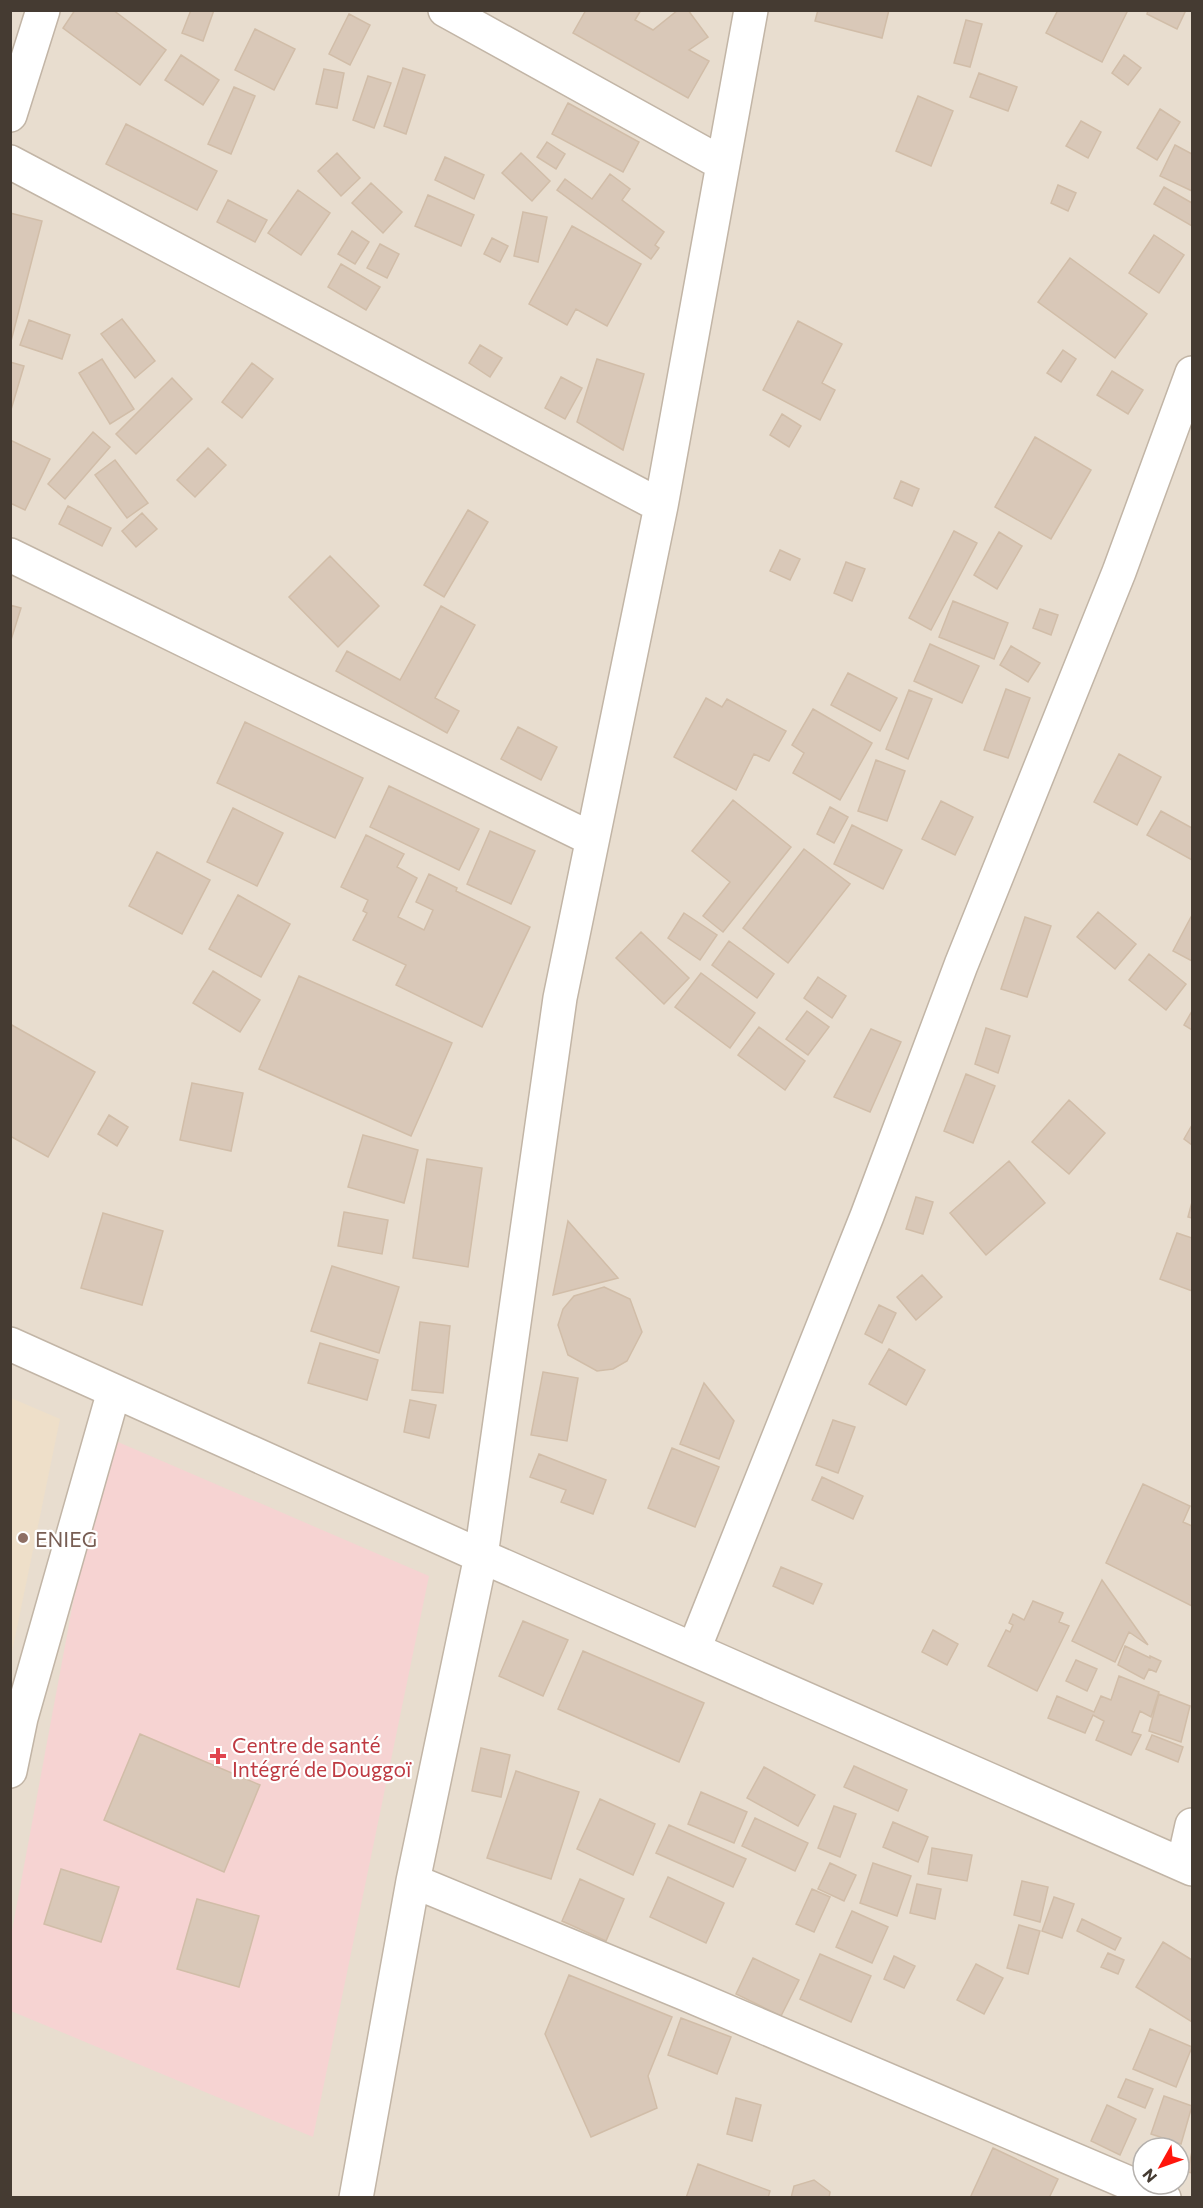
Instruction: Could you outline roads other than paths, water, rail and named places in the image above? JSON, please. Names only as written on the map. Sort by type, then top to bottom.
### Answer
[{"type":"street","points":[[10,115],[44,10]]},
{"type":"street","points":[[445,10],[723,164]]},
{"type":"street","points":[[356,2197],[413,1881],[481,1556],[560,998],[661,506],[751,10]]},
{"type":"street","points":[[10,162],[661,506]]},
{"type":"street","points":[[694,1649],[867,1216],[961,965],[1119,572],[1192,374]]},
{"type":"street","points":[[10,555],[592,839]]},
{"type":"street","points":[[10,1344],[481,1556],[1188,1867],[1192,1825]]},
{"type":"street","points":[[10,1772],[21,1718],[114,1391]]},
{"type":"street","points":[[413,1881],[708,2003],[1164,2198]]},
{"type":"place","name":"ENIEG","points":[[23,1538]]},
{"type":"place","name":"Centre de santé Intégré de Douggoï","points":[[218,1756]]}]
